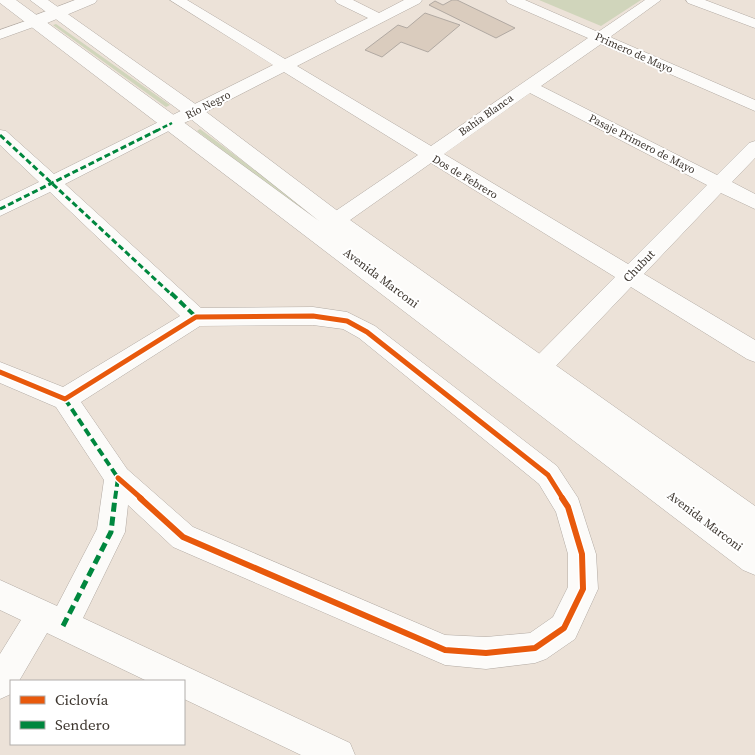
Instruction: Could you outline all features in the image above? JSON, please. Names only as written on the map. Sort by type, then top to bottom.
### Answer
[{"type":"main road","name":"Avenida Marconi","points":[[6,0],[43,12],[194,112],[327,226]]},
{"type":"main road","points":[[43,12],[89,0]]},
{"type":"main road","name":"Avenida Marconi","points":[[43,12],[172,123],[327,226],[531,377],[755,558]]},
{"type":"main road","name":"Avenida Marconi","points":[[531,377],[755,525]]},
{"type":"street","name":"Dos de Febrero","points":[[177,0],[755,352]]},
{"type":"street","points":[[342,0],[379,18]]},
{"type":"street","name":"Río Negro","points":[[0,209],[415,0]]},
{"type":"street","name":"Primero de Mayo","points":[[513,0],[755,106]]},
{"type":"street","name":"Bahía Blanca","points":[[327,226],[654,0]]},
{"type":"street","points":[[693,0],[755,24]]},
{"type":"street","points":[[0,35],[43,12]]},
{"type":"street","name":"Pasaje Primero de Mayo","points":[[528,86],[755,202]]},
{"type":"street","points":[[0,135],[196,318]]},
{"type":"street","name":"Chubut","points":[[531,377],[755,147]]},
{"type":"street","points":[[0,372],[65,399],[118,478],[183,537],[445,650],[486,652],[536,648],[564,628],[583,589],[582,554],[568,507],[548,475],[367,332],[347,321],[313,316],[196,318],[65,399]]},
{"type":"street","points":[[0,683],[52,620],[111,532],[118,478]]},
{"type":"street","points":[[0,595],[178,680]]},
{"type":"street","points":[[185,683],[338,755]]},
{"type":"green space","points":[[539,0],[641,0],[601,26]]},
{"type":"green space","points":[[56,24],[170,105],[166,107],[53,25]]},
{"type":"green space","points":[[200,129],[318,217],[314,220],[197,131]]},
{"type":"building","points":[[452,0],[457,0],[515,28],[496,38],[429,5],[435,1],[443,5]]},
{"type":"building","points":[[425,13],[460,25],[428,52],[401,42],[382,57],[365,50],[398,25],[407,28]]},
{"type":"marked path","points":[[0,209],[172,123]]},
{"type":"marked path","points":[[0,135],[196,317]]},
{"type":"marked path","points":[[63,626],[111,532],[118,478],[65,399]]},
{"type":"cycle path","points":[[0,372],[65,399],[196,317],[313,316],[347,321],[367,332],[548,475],[568,507],[582,554],[583,589],[564,628],[535,648],[486,653],[445,650],[183,537],[118,478]]}]
